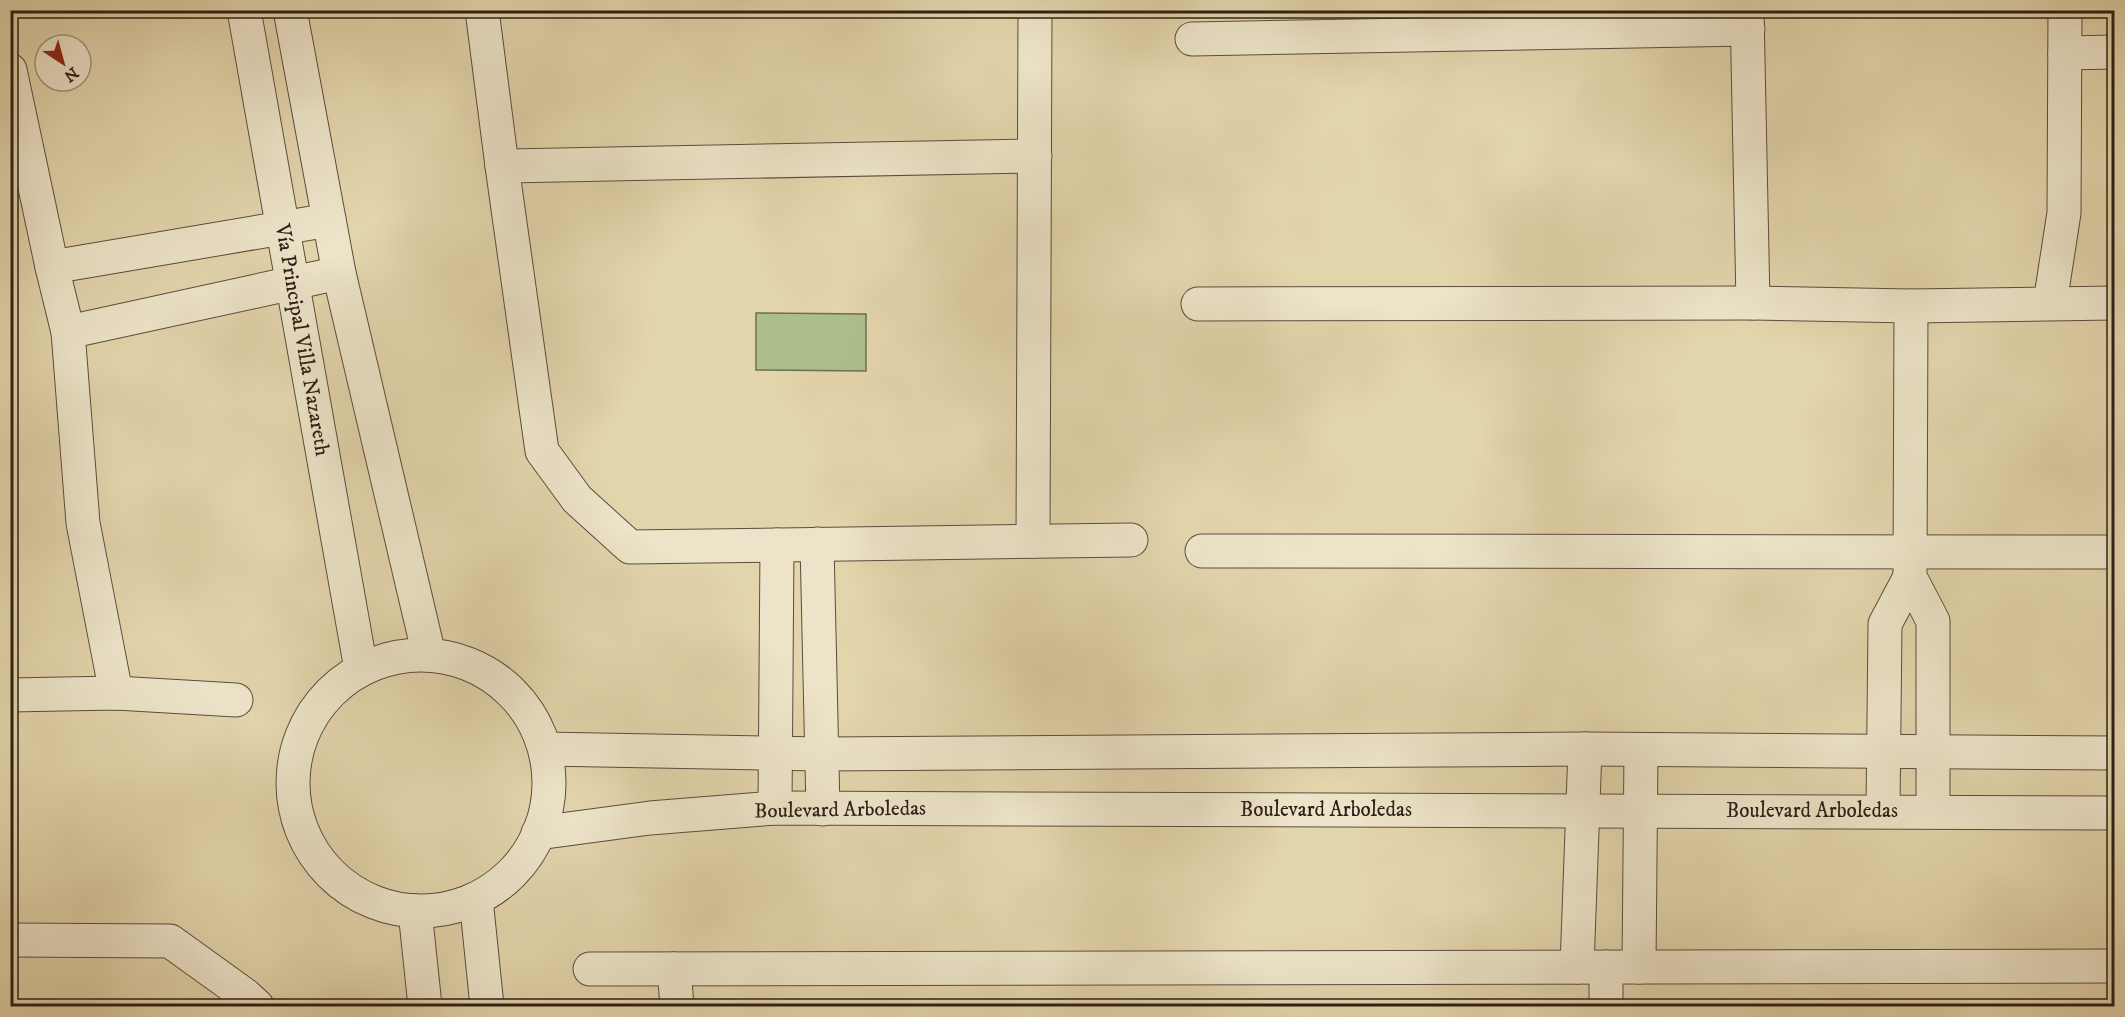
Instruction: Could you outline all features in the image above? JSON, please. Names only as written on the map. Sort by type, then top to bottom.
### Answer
[{"type":"street","name":"Vía Principal Villa Nazareth","points":[[244,10],[362,669]]},
{"type":"street","points":[[290,10],[339,273],[429,655]]},
{"type":"street","points":[[482,10],[542,451],[577,499],[630,547],[1131,540]]},
{"type":"street","points":[[1034,542],[1035,10]]},
{"type":"street","points":[[2050,303],[2064,213],[2066,10]]},
{"type":"street","points":[[1192,39],[1747,20],[1753,303]]},
{"type":"street","points":[[2065,53],[2115,52]]},
{"type":"street","points":[[10,70],[20,154],[68,332],[83,523],[116,693]]},
{"type":"street","points":[[502,166],[1035,156]]},
{"type":"street","points":[[52,267],[329,220]]},
{"type":"street","points":[[68,332],[339,273]]},
{"type":"street","points":[[1198,304],[1753,303],[1911,306],[2115,303]]},
{"type":"street","points":[[1911,306],[1910,564],[1933,621],[1933,812]]},
{"type":"street","points":[[817,544],[823,809]]},
{"type":"street","points":[[775,808],[777,545]]},
{"type":"street","points":[[1202,551],[1910,564],[2115,552]]},
{"type":"street","points":[[1883,811],[1885,624],[1910,564]]},
{"type":"street","points":[[429,655],[468,663],[502,684],[529,713],[545,749],[549,777],[547,806],[538,833],[523,860],[509,875],[476,899],[446,909],[415,911],[375,903],[338,882],[311,850],[295,812],[292,770],[304,729],[328,694],[362,669],[394,658],[429,655]]},
{"type":"street","points":[[10,695],[116,693],[236,700]]},
{"type":"street","points":[[545,749],[775,754],[1585,749],[2115,753]]},
{"type":"street","points":[[1585,749],[1583,810],[1591,967],[1606,1006]]},
{"type":"street","points":[[1639,967],[1641,750]]},
{"type":"street","name":"Boulevard Arboledas","points":[[538,833],[650,818],[775,808],[2115,813]]},
{"type":"street","points":[[476,899],[487,1006]]},
{"type":"street","points":[[415,911],[425,1006]]},
{"type":"street","points":[[10,940],[170,941],[257,1006]]},
{"type":"street","points":[[590,969],[2115,966]]},
{"type":"street","points":[[674,969],[677,1006]]},
{"type":"green space","points":[[756,313],[866,314],[866,371],[756,370]]}]
